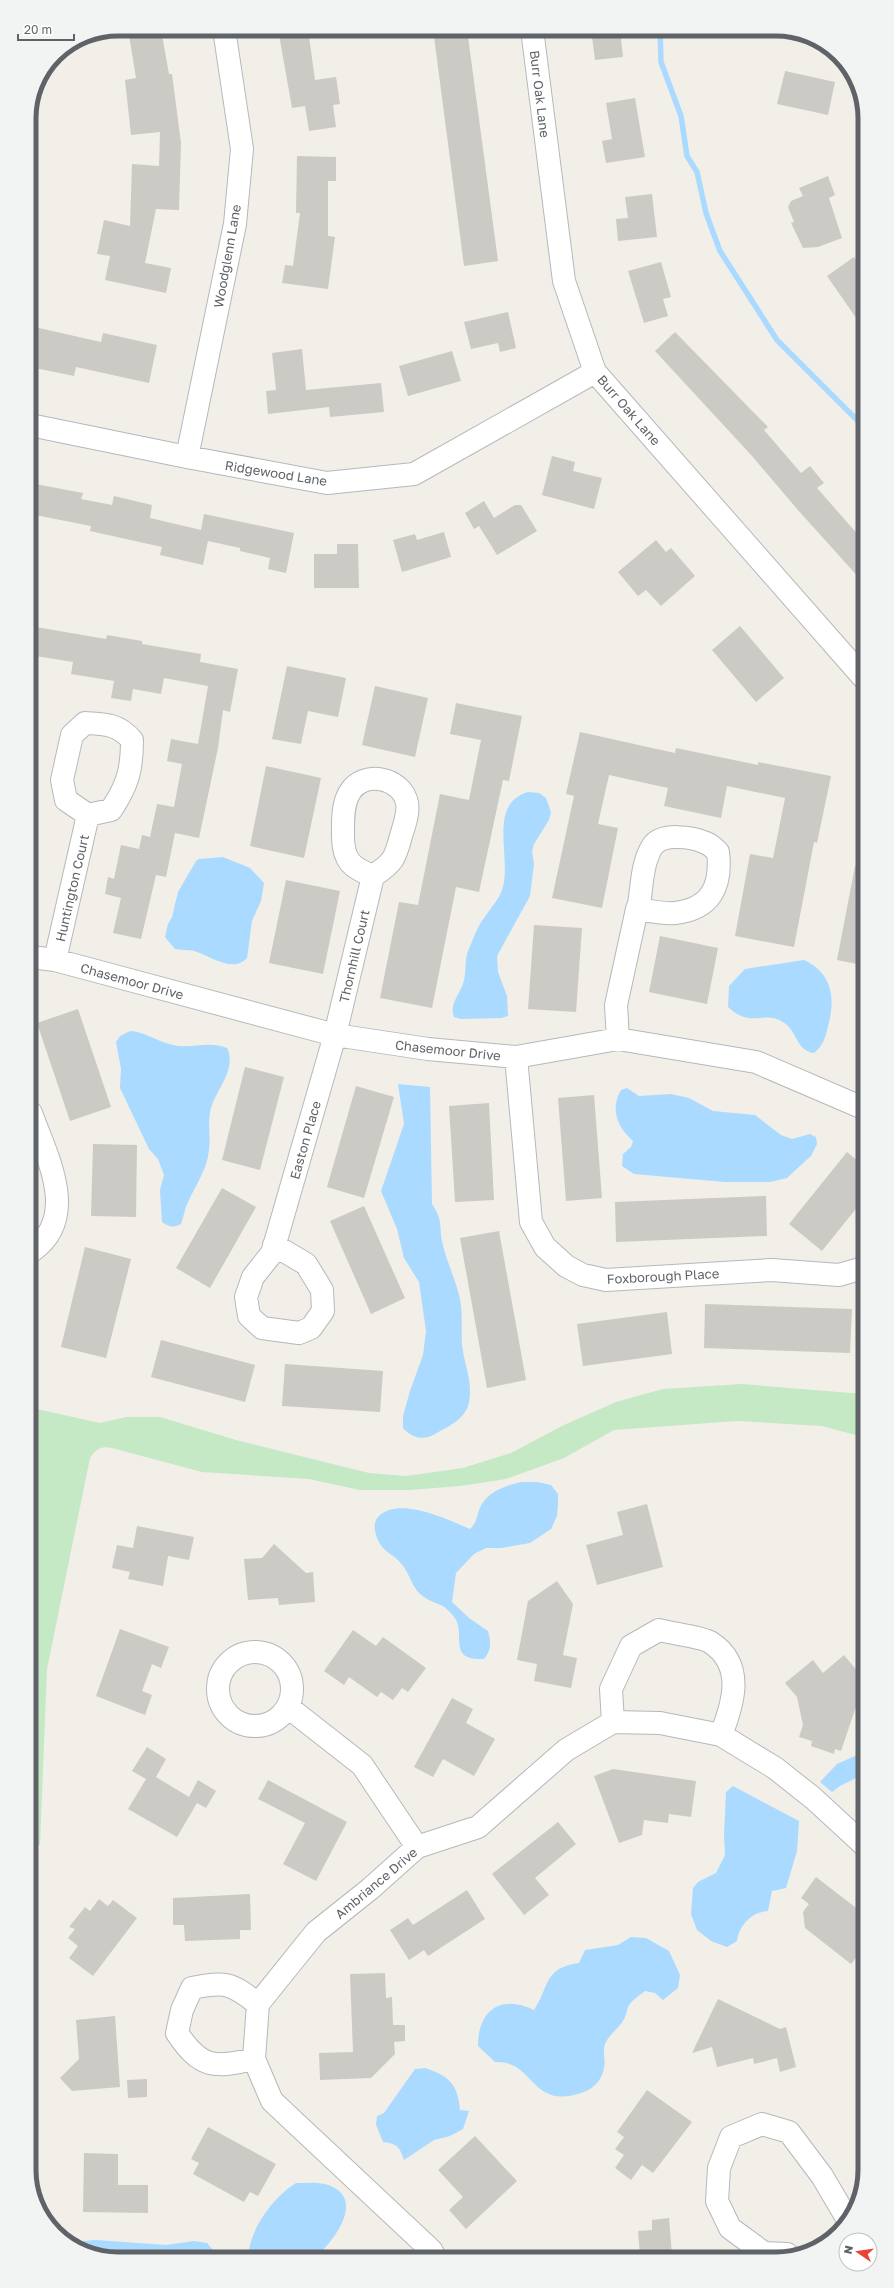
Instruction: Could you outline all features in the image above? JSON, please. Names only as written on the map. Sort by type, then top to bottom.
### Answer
[{"type":"street","name":"Woodglenn Lane","points":[[188,457],[235,224],[242,149],[225,36]]},
{"type":"street","name":"Burr Oak Lane","points":[[533,36],[564,281],[595,372],[858,671]]},
{"type":"street","name":"Ridgewood Lane","points":[[36,426],[327,483],[414,474],[595,372]]},
{"type":"street","name":"Huntington Court","points":[[55,960],[88,815]]},
{"type":"street","name":"Thornhill Court","points":[[335,1035],[373,876]]},
{"type":"street","points":[[618,1039],[616,1006],[638,909]]},
{"type":"street","name":"Chasemoor Drive","points":[[36,958],[55,960],[335,1035],[428,1049],[516,1057],[618,1039],[756,1062],[858,1106]]},
{"type":"street","name":"Easton Place","points":[[274,1245],[335,1035]]},
{"type":"street","name":"Foxborough Place","points":[[516,1057],[531,1222],[545,1247],[566,1266],[583,1275],[606,1280],[772,1270],[839,1275],[858,1269]]},
{"type":"street","points":[[36,1128],[57,1190],[58,1204],[51,1231],[44,1242],[36,1248]]},
{"type":"street","points":[[721,1735],[733,1704],[735,1685],[730,1666],[721,1653],[710,1642],[659,1630],[631,1646],[611,1689],[613,1722],[660,1722],[721,1735],[775,1768],[813,1798],[858,1839]]},
{"type":"street","points":[[288,1707],[362,1765],[417,1847]]},
{"type":"street","name":"Ambriance Drive","points":[[258,2004],[316,1932],[370,1889],[417,1847],[478,1826],[566,1750],[613,1722]]},
{"type":"street","points":[[254,2059],[231,2064],[207,2063],[190,2052],[177,2033],[182,2010],[192,1988],[211,1984],[229,1984],[258,2004],[254,2059],[272,2101],[432,2252]]},
{"type":"street","points":[[763,2252],[730,2228],[718,2201],[719,2168],[731,2137],[762,2124],[789,2132],[822,2176],[845,2214]]},
{"type":"green space","points":[[742,1384],[858,1394],[858,1436],[822,1426],[737,1421],[614,1430],[564,1458],[506,1479],[460,1486],[409,1490],[360,1490],[309,1479],[202,1472],[112,1448],[105,1447],[97,1450],[90,1458],[47,1669],[40,1845],[36,1844],[36,1409],[100,1423],[126,1417],[160,1417],[236,1440],[369,1473],[406,1476],[463,1468],[511,1453],[564,1425],[616,1402],[663,1389]]},
{"type":"water","points":[[528,792],[539,793],[546,798],[551,812],[549,820],[534,844],[532,852],[534,864],[530,896],[497,956],[498,972],[507,996],[508,1016],[501,1018],[461,1019],[454,1017],[453,1008],[464,980],[468,951],[479,925],[502,890],[505,878],[503,835],[504,821],[508,808],[515,798]]},
{"type":"water","points":[[223,857],[250,868],[264,883],[261,901],[252,921],[247,958],[235,964],[222,962],[194,951],[175,949],[165,937],[178,892],[196,861],[199,859]]},
{"type":"water","points":[[804,960],[821,972],[830,987],[831,996],[832,1006],[824,1041],[814,1053],[808,1051],[800,1044],[788,1026],[783,1022],[769,1018],[744,1017],[728,1007],[729,986],[745,969]]},
{"type":"water","points":[[130,1031],[142,1033],[166,1043],[178,1046],[221,1046],[227,1048],[229,1056],[230,1063],[228,1071],[211,1108],[208,1157],[188,1203],[181,1224],[176,1226],[169,1226],[162,1222],[160,1190],[164,1175],[158,1159],[149,1149],[120,1088],[121,1069],[116,1042],[120,1036]]},
{"type":"water","points":[[398,1084],[430,1087],[432,1204],[439,1218],[443,1248],[460,1299],[462,1345],[470,1387],[469,1402],[461,1417],[451,1425],[435,1434],[422,1438],[410,1434],[403,1428],[403,1416],[423,1355],[426,1331],[419,1282],[404,1258],[397,1229],[381,1191],[404,1124]]},
{"type":"water","points":[[627,1088],[639,1096],[671,1094],[689,1098],[713,1111],[755,1115],[781,1135],[792,1139],[810,1134],[816,1137],[817,1144],[811,1156],[787,1178],[770,1182],[725,1182],[634,1174],[622,1166],[623,1154],[631,1147],[633,1141],[627,1136],[619,1124],[616,1111],[616,1104],[621,1090]]},
{"type":"water","points":[[521,1482],[537,1482],[551,1485],[558,1494],[557,1516],[551,1529],[530,1543],[501,1548],[486,1548],[474,1554],[456,1573],[452,1602],[469,1618],[488,1631],[490,1639],[490,1649],[484,1659],[465,1656],[461,1651],[459,1631],[454,1617],[446,1608],[429,1600],[417,1591],[404,1567],[380,1544],[375,1531],[375,1521],[387,1511],[398,1508],[410,1509],[437,1515],[470,1529],[475,1522],[482,1504],[491,1494],[502,1488]]},
{"type":"water","points":[[858,1755],[858,1777],[832,1792],[820,1782],[837,1764]]},
{"type":"water","points":[[733,1786],[799,1821],[797,1851],[786,1888],[772,1891],[768,1911],[751,1917],[740,1930],[737,1941],[727,1947],[711,1941],[697,1930],[691,1914],[693,1888],[698,1882],[716,1873],[725,1855],[724,1835],[726,1792]]},
{"type":"water","points":[[631,1937],[646,1938],[669,1951],[680,1975],[678,1988],[663,2000],[655,1993],[645,1991],[630,2003],[623,2021],[605,2044],[603,2073],[599,2081],[589,2090],[564,2096],[552,2095],[542,2090],[518,2068],[508,2063],[495,2062],[478,2046],[479,2033],[482,2023],[494,2008],[511,2004],[522,2005],[534,2010],[549,1979],[559,1969],[567,1965],[579,1963],[585,1950],[618,1945]]},
{"type":"water","points":[[425,2068],[440,2074],[451,2082],[457,2094],[460,2110],[469,2111],[463,2129],[450,2136],[434,2140],[404,2160],[397,2146],[391,2143],[383,2142],[376,2125],[377,2116],[384,2113],[415,2069]]},
{"type":"water","points":[[296,2183],[322,2183],[338,2190],[344,2198],[346,2208],[344,2219],[339,2230],[321,2252],[249,2252],[253,2236],[264,2215],[287,2189]]},
{"type":"water","points":[[96,2240],[166,2245],[194,2241],[207,2243],[214,2252],[113,2252],[92,2248],[78,2241]]},
{"type":"building","points":[[129,36],[162,36],[169,74],[172,74],[181,143],[179,210],[156,209],[145,263],[171,268],[166,293],[105,280],[110,256],[97,254],[104,220],[130,226],[132,164],[159,166],[160,132],[131,135],[125,80],[136,78]]},
{"type":"building","points":[[279,36],[309,36],[315,80],[336,77],[340,104],[333,105],[336,127],[309,131],[305,106],[292,108]]},
{"type":"building","points":[[434,36],[468,36],[498,261],[464,266]]},
{"type":"building","points":[[592,36],[621,36],[623,57],[595,60]]},
{"type":"building","points":[[785,71],[835,82],[828,115],[777,104]]},
{"type":"building","points":[[635,98],[645,157],[606,163],[602,141],[612,139],[606,103]]},
{"type":"building","points":[[297,156],[336,157],[336,181],[328,181],[328,236],[335,237],[328,289],[282,283],[285,265],[293,266],[300,213],[296,213]]},
{"type":"building","points":[[828,176],[835,195],[829,198],[842,238],[818,247],[803,248],[791,223],[794,222],[788,207],[791,201],[803,196],[799,188]]},
{"type":"building","points":[[652,194],[657,237],[618,241],[616,219],[628,218],[625,197]]},
{"type":"building","points":[[854,257],[858,262],[858,321],[827,276]]},
{"type":"building","points":[[661,262],[671,297],[663,299],[668,316],[644,323],[628,271]]},
{"type":"building","points":[[508,312],[516,348],[500,352],[498,343],[471,349],[464,322]]},
{"type":"building","points":[[36,327],[101,342],[103,333],[157,345],[149,383],[76,367],[74,376],[36,368]]},
{"type":"building","points":[[675,332],[768,427],[764,430],[801,473],[810,466],[824,483],[817,488],[858,535],[858,577],[752,456],[655,351]]},
{"type":"building","points":[[302,349],[306,390],[381,383],[384,412],[330,417],[329,407],[268,414],[266,391],[276,390],[272,353]]},
{"type":"building","points":[[452,351],[461,381],[408,396],[399,366]]},
{"type":"building","points":[[552,456],[575,462],[573,471],[602,478],[594,509],[542,495]]},
{"type":"building","points":[[36,484],[83,493],[81,499],[112,505],[114,496],[152,505],[150,518],[201,530],[204,514],[294,533],[286,573],[268,569],[270,558],[240,551],[240,548],[208,541],[203,565],[160,555],[162,547],[90,531],[91,526],[36,515]]},
{"type":"building","points":[[484,501],[494,518],[515,505],[521,505],[537,531],[497,555],[479,526],[474,529],[465,513]]},
{"type":"building","points":[[444,532],[451,557],[402,572],[393,540],[415,534],[417,540]]},
{"type":"building","points":[[656,540],[666,552],[671,548],[695,576],[661,606],[646,590],[638,596],[618,572]]},
{"type":"building","points":[[337,544],[358,544],[359,588],[314,588],[314,554],[337,554]]},
{"type":"building","points":[[740,626],[784,678],[756,702],[712,650]]},
{"type":"building","points":[[36,627],[106,639],[107,635],[142,641],[142,644],[201,654],[200,662],[238,669],[230,712],[223,710],[218,748],[199,838],[175,833],[166,877],[156,875],[141,939],[113,933],[121,898],[105,894],[108,877],[114,879],[121,845],[139,849],[142,835],[150,837],[157,804],[174,807],[182,764],[167,761],[171,739],[198,744],[208,686],[164,678],[161,694],[133,689],[131,701],[111,698],[114,681],[71,674],[73,662],[36,656]]},
{"type":"building","points":[[287,666],[346,678],[338,717],[308,711],[301,744],[272,739]]},
{"type":"building","points":[[375,686],[428,698],[415,757],[362,745]]},
{"type":"building","points":[[456,703],[522,716],[509,781],[503,780],[479,892],[456,887],[432,1008],[380,998],[399,902],[418,905],[440,794],[469,800],[481,740],[450,734]]},
{"type":"building","points":[[580,732],[675,753],[676,748],[758,765],[758,762],[831,776],[817,843],[814,842],[794,947],[735,936],[750,854],[773,858],[785,798],[727,786],[721,818],[664,806],[668,788],[609,775],[598,824],[618,828],[602,908],[552,898],[574,796],[566,794]]},
{"type":"building","points":[[266,766],[321,778],[304,858],[250,846]]},
{"type":"building","points":[[855,866],[858,866],[858,964],[837,960]]},
{"type":"building","points":[[286,880],[340,891],[323,974],[269,963]]},
{"type":"building","points":[[534,925],[582,928],[576,1012],[528,1009]]},
{"type":"building","points":[[660,936],[718,948],[707,1004],[649,992]]},
{"type":"building","points":[[78,1009],[111,1107],[70,1121],[37,1023]]},
{"type":"building","points":[[245,1067],[284,1077],[260,1170],[222,1160]]},
{"type":"building","points":[[356,1086],[394,1097],[364,1198],[327,1187]]},
{"type":"building","points":[[594,1095],[602,1198],[566,1201],[558,1098]]},
{"type":"building","points":[[489,1103],[494,1200],[455,1202],[449,1106]]},
{"type":"building","points":[[93,1144],[137,1145],[136,1217],[91,1216]]},
{"type":"building","points":[[847,1152],[858,1161],[858,1206],[822,1251],[789,1224]]},
{"type":"building","points":[[222,1188],[256,1207],[210,1288],[176,1268]]},
{"type":"building","points":[[766,1196],[767,1236],[616,1242],[615,1202]]},
{"type":"building","points":[[364,1206],[405,1298],[371,1314],[330,1221]]},
{"type":"building","points":[[499,1231],[526,1380],[487,1388],[460,1238]]},
{"type":"building","points":[[85,1247],[131,1259],[106,1358],[61,1347]]},
{"type":"building","points":[[705,1304],[852,1309],[850,1353],[704,1348]]},
{"type":"building","points":[[667,1312],[672,1354],[583,1366],[577,1324]]},
{"type":"building","points":[[161,1340],[255,1365],[245,1402],[151,1377]]},
{"type":"building","points":[[285,1364],[383,1371],[380,1412],[282,1406]]},
{"type":"building","points":[[647,1504],[663,1567],[597,1585],[586,1545],[623,1535],[617,1512]]},
{"type":"building","points":[[137,1526],[194,1537],[189,1560],[168,1556],[163,1586],[128,1579],[130,1572],[112,1568],[117,1545],[133,1548]]},
{"type":"building","points":[[274,1544],[306,1573],[313,1572],[315,1602],[279,1605],[278,1598],[248,1600],[244,1559],[262,1558]]},
{"type":"building","points":[[557,1581],[573,1604],[563,1655],[577,1658],[571,1688],[534,1681],[537,1664],[517,1660],[528,1601]]},
{"type":"building","points":[[120,1629],[169,1647],[161,1668],[152,1664],[142,1691],[152,1695],[145,1715],[96,1696]]},
{"type":"building","points":[[353,1630],[376,1646],[383,1637],[426,1668],[408,1692],[402,1688],[393,1700],[381,1692],[377,1697],[349,1677],[344,1685],[324,1671]]},
{"type":"building","points":[[844,1655],[858,1672],[858,1701],[841,1751],[835,1749],[834,1754],[811,1746],[812,1741],[799,1737],[803,1725],[797,1697],[785,1683],[813,1660],[823,1673]]},
{"type":"building","points":[[452,1698],[473,1709],[466,1723],[495,1739],[474,1776],[443,1759],[433,1777],[414,1767]]},
{"type":"building","points":[[147,1747],[166,1759],[156,1777],[189,1797],[198,1780],[216,1791],[206,1808],[197,1803],[177,1837],[128,1809],[146,1779],[132,1771]]},
{"type":"building","points":[[613,1769],[696,1781],[691,1817],[669,1814],[668,1823],[644,1820],[642,1835],[619,1843],[594,1776]]},
{"type":"building","points":[[268,1780],[347,1822],[316,1881],[283,1864],[305,1823],[258,1799]]},
{"type":"building","points":[[558,1822],[576,1844],[535,1878],[549,1895],[524,1915],[492,1874]]},
{"type":"building","points":[[816,1877],[858,1909],[858,1955],[851,1964],[805,1928],[803,1912],[809,1904],[801,1898]]},
{"type":"building","points":[[467,1890],[485,1919],[428,1956],[424,1950],[409,1960],[390,1930],[408,1918],[413,1925]]},
{"type":"building","points":[[250,1894],[251,1930],[240,1930],[240,1939],[185,1941],[184,1925],[173,1925],[173,1898]]},
{"type":"building","points":[[99,1899],[108,1906],[113,1900],[137,1918],[93,1976],[69,1958],[78,1946],[68,1938],[75,1929],[69,1927],[85,1907],[90,1911]]},
{"type":"building","points":[[385,1973],[386,1998],[392,1997],[393,2025],[405,2025],[405,2041],[394,2042],[395,2054],[371,2078],[320,2080],[319,2053],[353,2052],[350,1974]]},
{"type":"building","points":[[718,1999],[780,2029],[786,2027],[796,2067],[780,2072],[777,2058],[754,2064],[753,2058],[717,2067],[712,2047],[692,2053]]},
{"type":"building","points":[[115,2016],[120,2087],[72,2091],[60,2078],[79,2059],[76,2020]]},
{"type":"building","points":[[147,2079],[147,2097],[128,2098],[127,2080]]},
{"type":"building","points":[[647,2090],[692,2122],[653,2173],[642,2165],[631,2180],[615,2168],[624,2155],[615,2149],[624,2137],[617,2132]]},
{"type":"building","points":[[208,2127],[276,2164],[258,2196],[250,2192],[244,2202],[193,2174],[199,2163],[191,2159]]},
{"type":"building","points":[[475,2136],[517,2181],[466,2229],[449,2210],[463,2197],[438,2170]]},
{"type":"building","points":[[84,2153],[118,2154],[118,2185],[148,2185],[148,2213],[83,2212]]},
{"type":"building","points":[[669,2218],[672,2252],[640,2252],[638,2231],[652,2230],[652,2220]]},
{"type":"waterway","points":[[660,36],[661,62],[681,116],[687,156],[697,172],[706,213],[720,251],[777,340],[858,421]]}]
